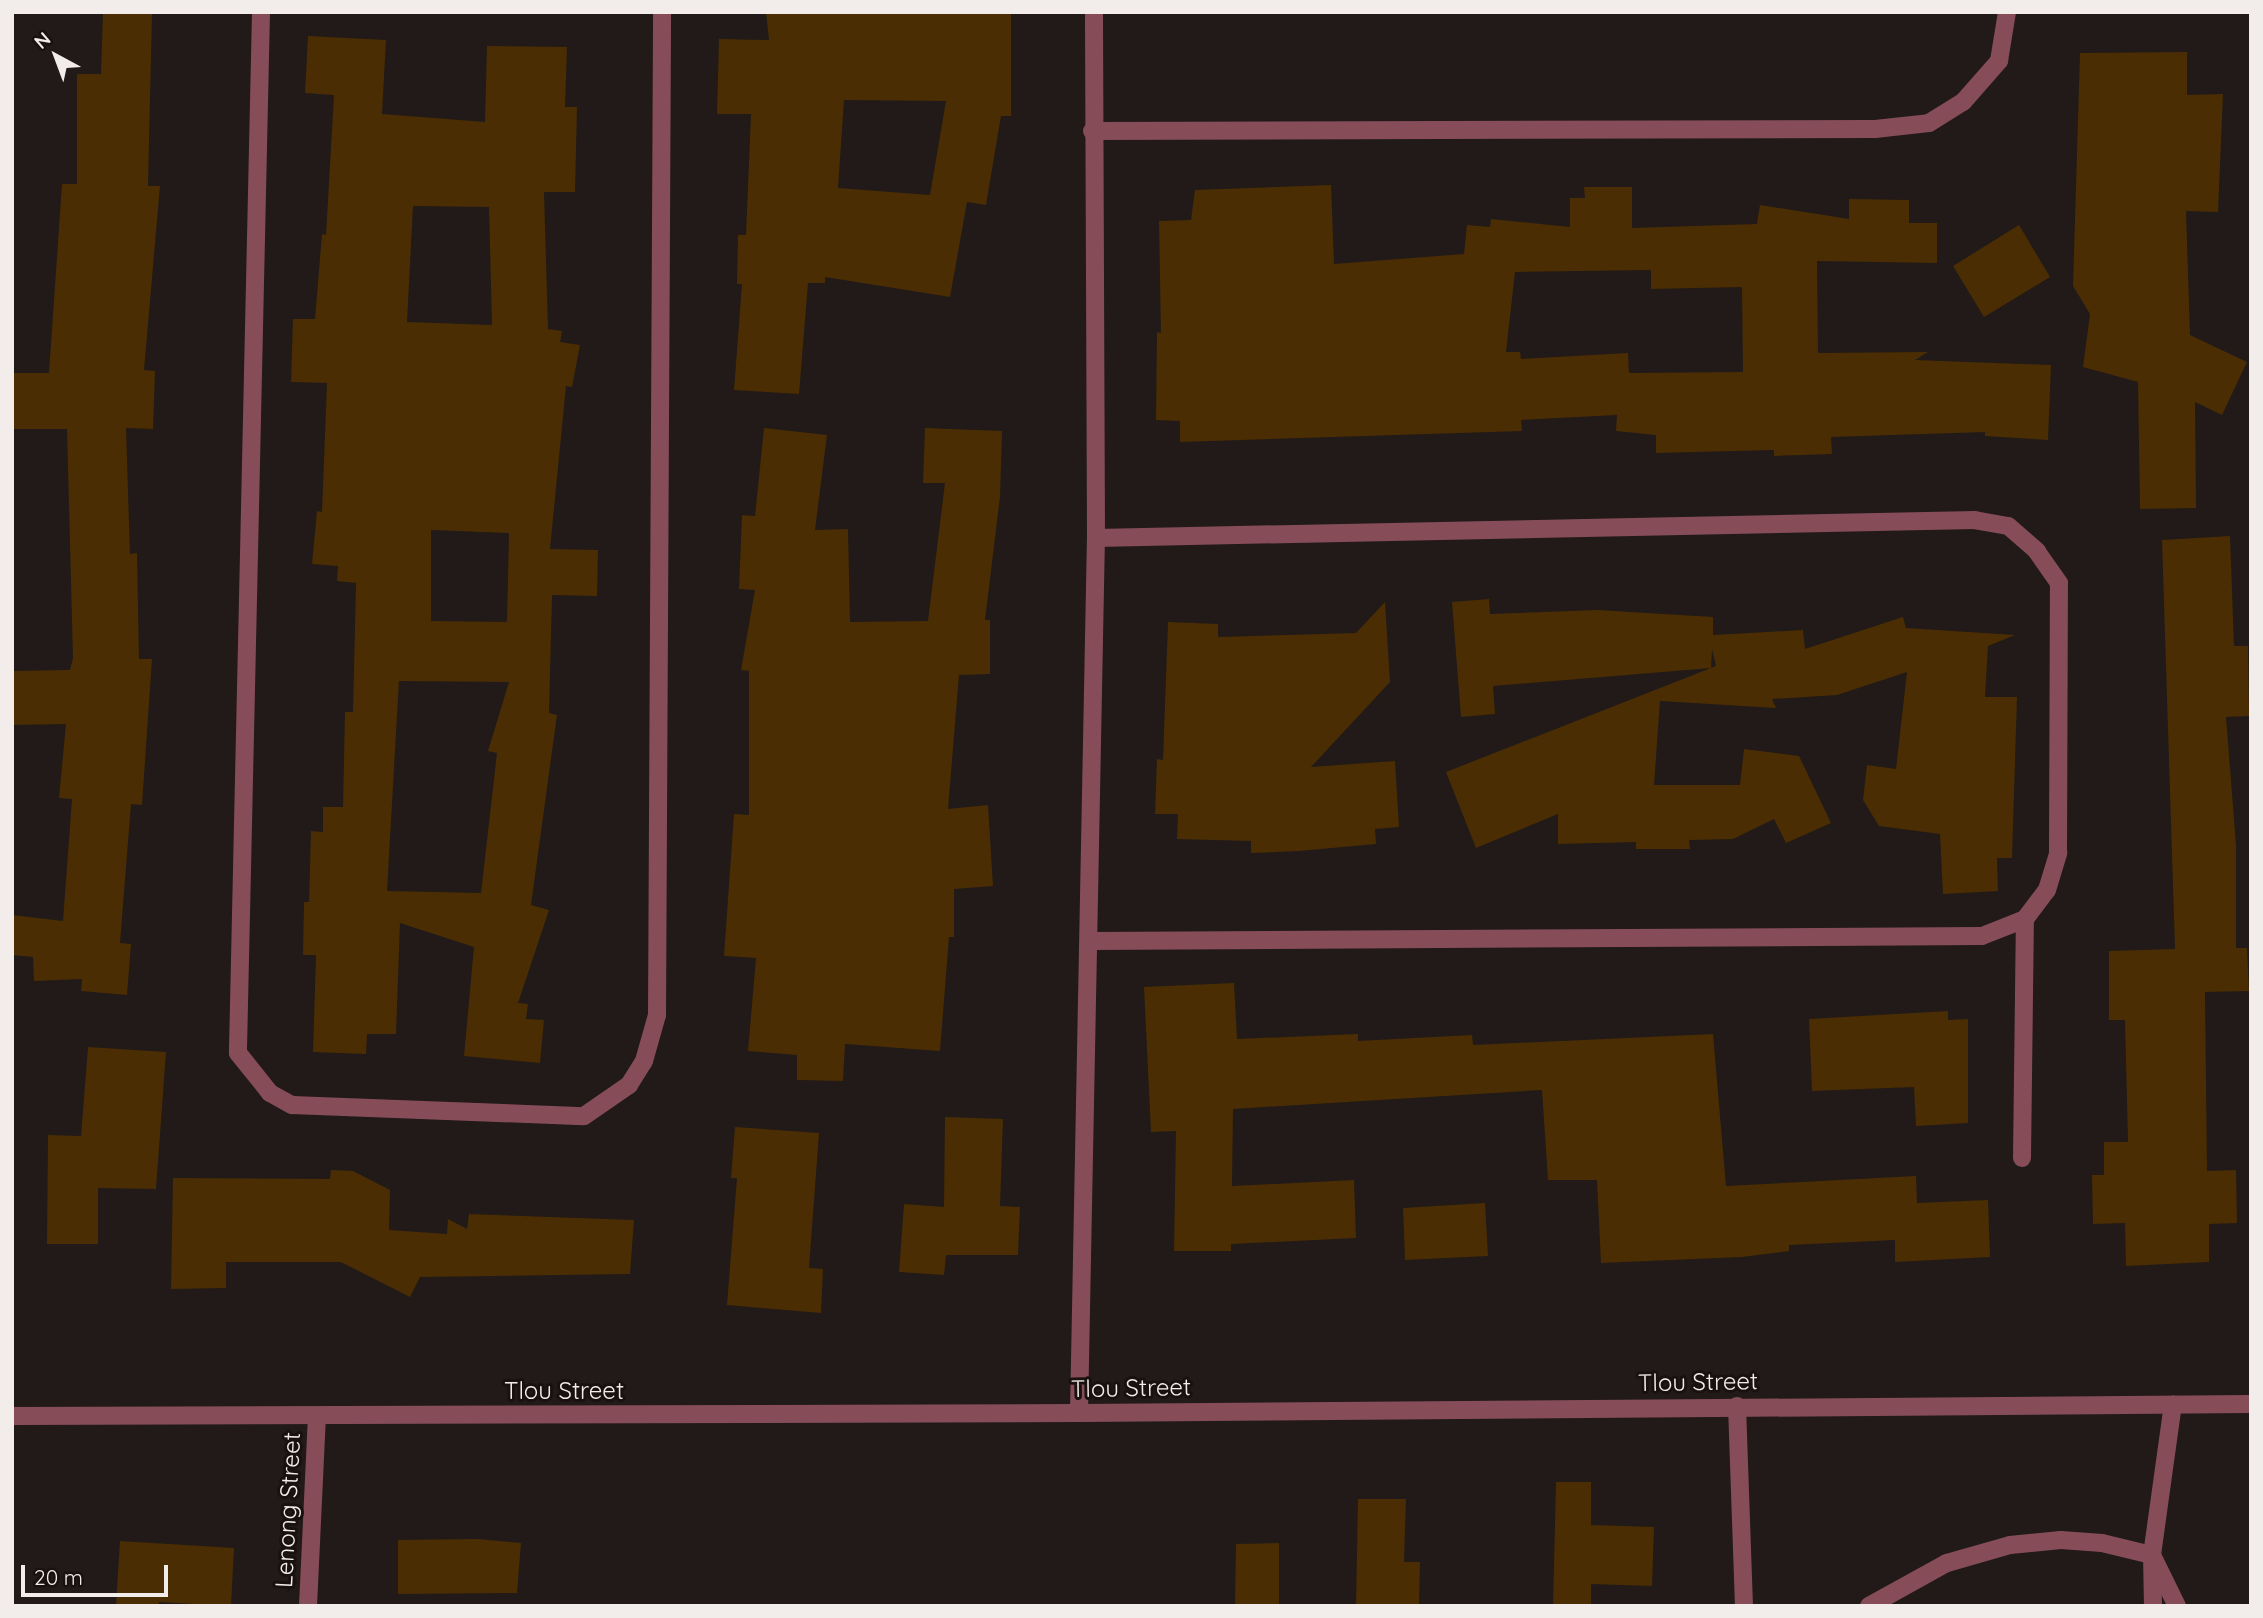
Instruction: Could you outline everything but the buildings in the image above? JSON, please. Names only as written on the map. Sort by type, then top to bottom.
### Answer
[{"type":"street","points":[[261,12],[238,1053],[270,1093],[292,1105],[584,1116],[629,1085],[643,1061],[657,1015],[662,12]]},
{"type":"street","points":[[1079,1413],[1096,538],[1092,131],[1094,12]]},
{"type":"street","points":[[1092,131],[1861,129],[1929,123],[1963,102],[1999,61],[2007,12]]},
{"type":"street","points":[[1089,941],[1982,936],[2025,919],[2047,890],[2057,853],[2059,583],[2038,551],[2008,526],[1961,520],[1096,538]]},
{"type":"street","points":[[2022,1158],[2025,919]]},
{"type":"street","points":[[2152,1606],[2152,1555],[2173,1404]]},
{"type":"street","name":"Tlou Street","points":[[12,1416],[1079,1413],[2251,1404]]},
{"type":"street","points":[[1737,1406],[1744,1606]]},
{"type":"street","name":"Lenong Street","points":[[308,1606],[317,1416]]},
{"type":"street","points":[[1869,1606],[1947,1563],[2035,1540],[2102,1543],[2152,1555],[2178,1606]]}]
